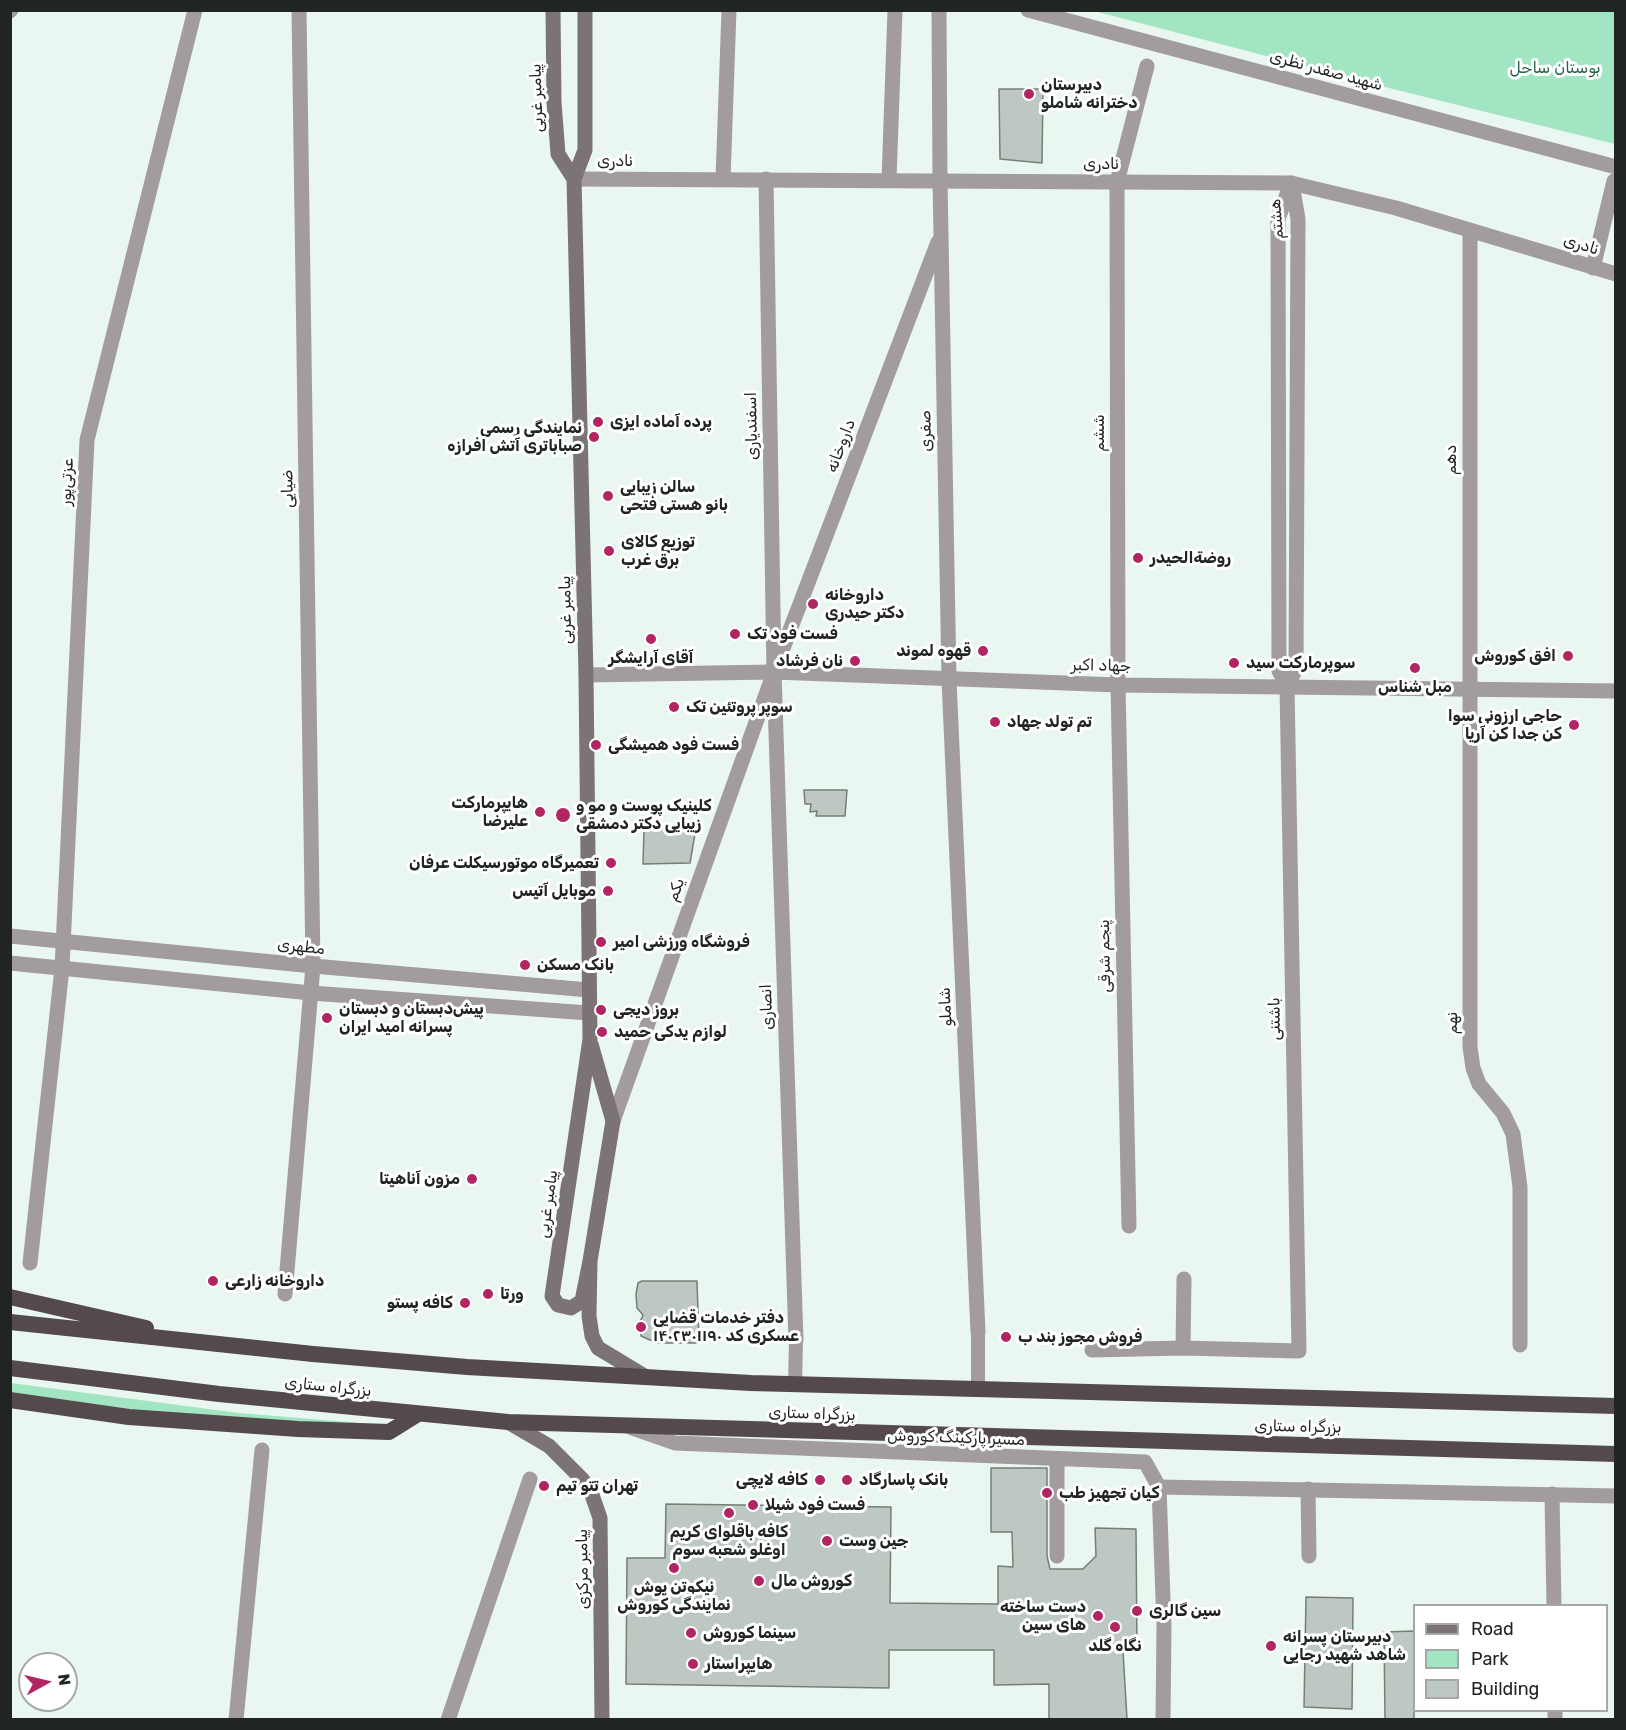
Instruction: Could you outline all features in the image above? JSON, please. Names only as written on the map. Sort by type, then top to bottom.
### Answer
[{"type":"highway","points":[[10,1297],[191,1340]]},
{"type":"highway","name":"بزرگراه ستاری","points":[[10,1322],[97,1333],[467,1367],[795,1385],[1616,1406]]},
{"type":"highway","name":"بزرگراه ستاری","points":[[10,1368],[208,1393],[508,1422],[632,1428],[1616,1454]]},
{"type":"highway","points":[[10,1400],[129,1417],[298,1430],[389,1432],[418,1414]]},
{"type":"main road","name":"پیامبر غربی","points":[[553,10],[554,102],[558,154],[574,179]]},
{"type":"main road","name":"پیامبر غربی","points":[[585,10],[585,150],[574,179],[586,675],[590,1039],[552,1296],[558,1305],[571,1308],[582,1301],[613,1121],[590,1039]]},
{"type":"main road","name":"پیامبر غربی","points":[[590,1261],[589,1316],[592,1336],[598,1348],[646,1377]]},
{"type":"main road","name":"پیامبر مرکزی","points":[[508,1422],[549,1446],[583,1480],[592,1495],[600,1518],[602,1719]]},
{"type":"street","name":"عزتی‌پور","points":[[30,1263],[65,940],[87,440],[195,10]]},
{"type":"street","name":"ضیایی","points":[[299,10],[313,966]]},
{"type":"street","points":[[723,179],[729,10]]},
{"type":"street","points":[[889,180],[895,10]]},
{"type":"street","name":"صفری","points":[[939,10],[939,180],[949,680]]},
{"type":"street","name":"شهید صفدر نظری","points":[[1028,10],[1615,174]]},
{"type":"street","name":"ششم","points":[[1118,685],[1116,182],[1147,66]]},
{"type":"street","points":[[1593,268],[1615,174]]},
{"type":"street","name":"نادری","points":[[574,179],[1291,183],[1396,208],[1616,274]]},
{"type":"street","name":"اسفندیاری","points":[[766,179],[774,672]]},
{"type":"street","name":"هشتم","points":[[1287,686],[1296,669],[1298,219],[1291,183]]},
{"type":"street","name":"دهم","points":[[1468,689],[1470,231]]},
{"type":"street","name":"داروخانه","points":[[774,672],[941,234]]},
{"type":"street","name":"جهاد اکبر","points":[[586,675],[774,672],[1118,685],[1616,691]]},
{"type":"street","name":"یکم","points":[[613,1121],[774,672]]},
{"type":"street","name":"انصاری","points":[[774,672],[796,1340]]},
{"type":"street","name":"شاملو","points":[[949,680],[978,1332]]},
{"type":"street","name":"پنجم شرقی","points":[[1118,685],[1129,1226]]},
{"type":"street","name":"باشتنی","points":[[1183,1348],[1299,1351],[1287,686]]},
{"type":"street","name":"نهم","points":[[1468,689],[1470,1047],[1473,1068],[1479,1084],[1503,1113],[1513,1134],[1520,1187],[1520,1345]]},
{"type":"street","name":"مطهری","points":[[10,936],[589,990]]},
{"type":"street","points":[[10,963],[311,993],[589,1013]]},
{"type":"street","points":[[285,1294],[313,966]]},
{"type":"street","points":[[1092,1350],[1183,1348],[1184,1279]]},
{"type":"street","points":[[978,1332],[978,1390]]},
{"type":"street","points":[[795,1385],[796,1340]]},
{"type":"street","name":"مسیر پارکینگ کوروش","points":[[632,1428],[675,1443],[1145,1462],[1159,1487]]},
{"type":"street","points":[[236,1719],[262,1450]]},
{"type":"street","points":[[1057,1556],[1058,1460]]},
{"type":"street","points":[[448,1719],[530,1479]]},
{"type":"street","points":[[1163,1719],[1164,1626],[1159,1487],[1616,1496]]},
{"type":"street","points":[[1308,1489],[1309,1556]]},
{"type":"street","points":[[1552,1494],[1554,1604]]},
{"type":"green space","name":"بوستان ساحل","points":[[1094,11],[1615,11],[1615,144],[1381,86]]},
{"type":"green space","points":[[11,1383],[239,1413],[385,1425],[307,1423],[136,1410],[11,1392]]},
{"type":"building","points":[[999,89],[1043,89],[1042,163],[1000,159]]},
{"type":"building","points":[[804,790],[847,790],[845,816],[816,816],[817,811],[810,812],[811,804],[805,804]]},
{"type":"building","points":[[696,828],[690,863],[643,864],[644,830]]},
{"type":"building","points":[[642,1281],[697,1281],[699,1343],[657,1343],[641,1336],[640,1322],[643,1315],[637,1308],[636,1294],[638,1283]]},
{"type":"building","name":"کوروش مال","points":[[991,1468],[1047,1468],[1047,1556],[1050,1569],[1083,1569],[1096,1556],[1095,1528],[1136,1529],[1137,1651],[1123,1651],[1127,1719],[1049,1719],[1049,1684],[994,1685],[994,1650],[889,1650],[889,1688],[626,1684],[627,1558],[665,1558],[666,1504],[891,1507],[890,1603],[998,1604],[998,1566],[1013,1567],[1012,1532],[991,1532]]},
{"type":"building","points":[[1306,1597],[1353,1598],[1352,1709],[1304,1707]]},
{"type":"building","points":[[1413,1631],[1414,1719],[1385,1719],[1384,1632]]},
{"type":"place","name":"دبیرستان دخترانه شاملو","points":[[1029,94]]},
{"type":"place","name":"پرده آماده ایزی","points":[[598,422]]},
{"type":"place","name":"نمايندگی رسمی صباباتری آتش افرازه","points":[[594,437]]},
{"type":"place","name":"سالن زیبایی بانو هستی فتحی","points":[[608,496]]},
{"type":"place","name":"توزیع کالای برق غرب","points":[[609,551]]},
{"type":"place","name":"روضةالحیدر","points":[[1138,558]]},
{"type":"place","name":"داروخانه دکتر حیدری","points":[[813,604]]},
{"type":"place","name":"فست فود تک","points":[[735,634]]},
{"type":"place","name":"آقای آرایشگر","points":[[651,639]]},
{"type":"place","name":"قهوه لموند","points":[[983,651]]},
{"type":"place","name":"افق کوروش","points":[[1568,656]]},
{"type":"place","name":"نان فرشاد","points":[[855,661]]},
{"type":"place","name":"سوپرمارکت سید","points":[[1234,663]]},
{"type":"place","name":"مبل شناس","points":[[1415,668]]},
{"type":"place","name":"سوپر پروتئین تک","points":[[674,707]]},
{"type":"place","name":"تم تولد جهاد","points":[[995,722]]},
{"type":"place","name":"حاجی ارزونی سوا کن جدا کن آریا","points":[[1574,725]]},
{"type":"place","name":"فست فود همیشگی","points":[[596,745]]},
{"type":"place","name":"هایپرمارکت علیرضا","points":[[540,812]]},
{"type":"place","name":"کلینیک پوست و مو و زیبایی دکتر دمشقی","points":[[563,815]]},
{"type":"place","name":"تعمیرگاه موتورسیکلت عرفان","points":[[611,863]]},
{"type":"place","name":"موبایل آتیس","points":[[608,891]]},
{"type":"place","name":"فروشگاه ورزشی امیر","points":[[601,942]]},
{"type":"place","name":"بانک مسکن","points":[[525,965]]},
{"type":"place","name":"بروز دیجی","points":[[601,1010]]},
{"type":"place","name":"پیش‌دبستان و دبستان پسرانه امید ایران","points":[[327,1018]]},
{"type":"place","name":"لوازم یدکی حمید","points":[[602,1032]]},
{"type":"place","name":"مزون آناهیتا","points":[[472,1179]]},
{"type":"place","name":"داروخانه زارعی","points":[[213,1281]]},
{"type":"place","name":"ورتا","points":[[488,1294]]},
{"type":"place","name":"کافه پستو","points":[[465,1303]]},
{"type":"place","name":"دفتر خدمات قضایی عسکری کد ۱۴۰۲۳۰۱۱۹۰","points":[[641,1327]]},
{"type":"place","name":"فروش مجوز بند ب","points":[[1006,1337]]},
{"type":"place","name":"کافه لایچى","points":[[820,1480]]},
{"type":"place","name":"بانک پاسارگاد","points":[[847,1480]]},
{"type":"place","name":"تهران تتو تیم","points":[[544,1486]]},
{"type":"place","name":"کیان تجهیز طب","points":[[1047,1493]]},
{"type":"place","name":"فست فود شیلا","points":[[753,1505]]},
{"type":"place","name":"کافه باقلوای کریم اوغلو شعبه سوم","points":[[729,1513]]},
{"type":"place","name":"جین وست","points":[[827,1541]]},
{"type":"place","name":"نیکوتن پوش نمایندگی کوروش","points":[[674,1568]]},
{"type":"place","name":"کوروش مال","points":[[759,1581]]},
{"type":"place","name":"سین گالری","points":[[1137,1611]]},
{"type":"place","name":"دست ساخته های سین","points":[[1098,1616]]},
{"type":"place","name":"نگاه گلد","points":[[1115,1627]]},
{"type":"place","name":"سینما کوروش","points":[[691,1633]]},
{"type":"place","name":"دبیرستان پسرانه شاهد شهید رجایی","points":[[1271,1646]]},
{"type":"place","name":"هایپراستار","points":[[693,1664]]}]
